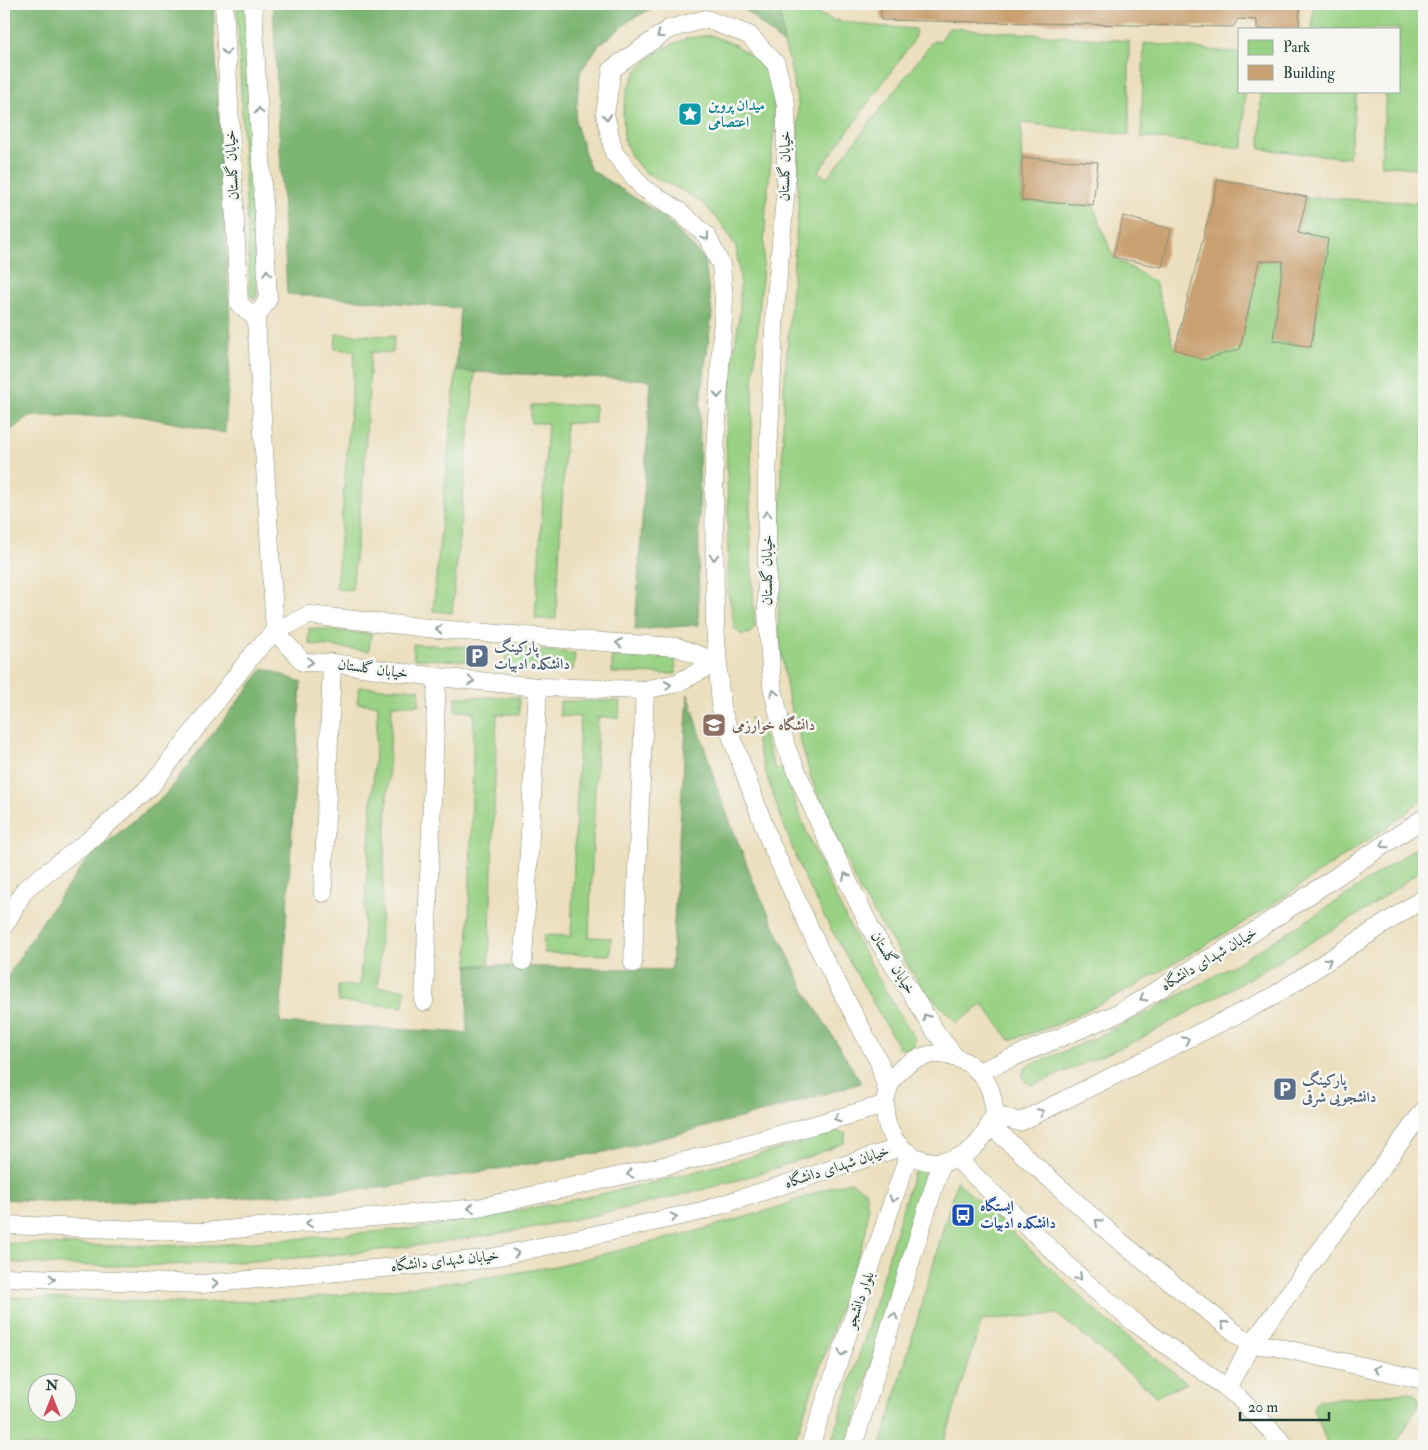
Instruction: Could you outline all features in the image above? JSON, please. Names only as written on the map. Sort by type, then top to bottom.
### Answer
[{"type":"lane","name":"خیابان گلستان","points":[[224,4],[239,304],[256,318],[268,299],[253,4]]},
{"type":"lane","name":"خیابان گلستان","points":[[886,1098],[879,1062],[819,949],[770,842],[721,708],[715,625],[714,469],[724,300],[721,265],[707,236],[679,210],[643,188],[614,153],[606,114],[612,69],[669,29],[706,19],[749,35],[776,64],[786,105],[786,186],[775,310],[767,476],[768,611],[772,685],[786,747],[819,822],[871,929],[935,1031],[955,1057]]},
{"type":"lane","points":[[256,318],[275,631]]},
{"type":"lane","points":[[4,926],[25,889],[88,841],[151,786],[253,654],[275,631],[309,615],[437,629],[677,647],[717,662]]},
{"type":"lane","name":"خیابان گلستان","points":[[275,631],[303,662],[332,663],[436,677],[538,687],[645,690],[677,683],[717,662]]},
{"type":"lane","points":[[323,893],[332,663]]},
{"type":"lane","points":[[424,1002],[436,677]]},
{"type":"lane","points":[[523,961],[538,687]]},
{"type":"lane","points":[[633,963],[645,690]]},
{"type":"lane","name":"خیابان شهدای دانشگاه","points":[[978,1072],[1119,1013],[1249,935],[1424,818]]},
{"type":"lane","points":[[992,1120],[1020,1122],[1272,997],[1424,898]]},
{"type":"lane","points":[[941,1054],[968,1062],[978,1072],[988,1082],[991,1089],[992,1120],[975,1148],[963,1156],[936,1162],[922,1159],[905,1150],[890,1132],[885,1119],[886,1098],[893,1079],[902,1068],[914,1060],[927,1055],[941,1054]]},
{"type":"lane","points":[[4,1225],[200,1232],[478,1208],[690,1160],[886,1098]]},
{"type":"lane","points":[[1228,1388],[1251,1345],[1424,1110]]},
{"type":"lane","points":[[992,1120],[1116,1239],[1251,1345],[1272,1346],[1424,1380]]},
{"type":"lane","name":"خیابان شهدای دانشگاه","points":[[4,1277],[202,1284],[486,1259],[702,1211],[905,1150]]},
{"type":"lane","name":"بلوار دانشجو","points":[[810,1446],[905,1150]]},
{"type":"lane","points":[[949,1160],[1083,1280],[1135,1323],[1228,1388],[1286,1446]]},
{"type":"lane","points":[[853,1446],[949,1160]]},
{"type":"green space","points":[[4,4],[213,4],[231,341],[225,433],[139,416],[30,416],[4,435]]},
{"type":"green space","points":[[237,4],[244,4],[257,295],[254,300],[250,295]]},
{"type":"green space","points":[[273,4],[660,4],[632,19],[599,45],[580,72],[575,121],[590,169],[664,217],[704,258],[712,313],[700,406],[698,625],[635,630],[651,380],[456,371],[460,308],[287,294]]},
{"type":"green space","points":[[725,4],[779,4],[784,45],[743,8]]},
{"type":"green space","points":[[779,4],[795,4],[833,20],[916,29],[914,40],[818,172],[827,178],[933,41],[940,41],[949,28],[1129,41],[1129,135],[1021,123],[1022,201],[1093,205],[1113,257],[1155,282],[1175,349],[1240,349],[1259,261],[1283,261],[1273,340],[1311,347],[1328,239],[1298,233],[1307,197],[1424,203],[1424,799],[1389,826],[1258,914],[1130,989],[1056,1025],[1010,1040],[983,1004],[957,1023],[922,988],[859,890],[811,778],[789,702],[778,631],[784,389],[798,210],[798,104],[784,45]]},
{"type":"green space","points":[[1314,4],[1424,4],[1424,169],[1381,165],[1386,92],[1400,92],[1400,28],[1312,28]]},
{"type":"green space","points":[[710,35],[735,45],[753,57],[767,72],[774,92],[774,132],[766,207],[753,386],[750,506],[755,627],[750,633],[742,635],[734,628],[728,593],[726,436],[732,367],[740,311],[740,278],[736,247],[721,223],[704,204],[683,191],[644,172],[631,156],[624,139],[623,111],[628,88],[637,70],[654,55],[670,45],[688,38]]},
{"type":"green space","points":[[1144,43],[1238,53],[1238,92],[1245,92],[1243,148],[1141,137]]},
{"type":"green space","points":[[1261,92],[1357,92],[1349,158],[1260,149]]},
{"type":"green space","points":[[336,334],[394,336],[393,353],[371,352],[364,471],[352,590],[336,589],[355,351],[335,349]]},
{"type":"green space","points":[[456,371],[475,372],[452,613],[433,611]]},
{"type":"green space","points":[[531,405],[595,405],[595,423],[566,423],[556,619],[535,619],[548,423],[531,423]]},
{"type":"green space","points":[[309,628],[371,634],[369,651],[309,644]]},
{"type":"green space","points":[[413,644],[472,647],[470,661],[414,659]]},
{"type":"green space","points":[[507,647],[575,653],[573,670],[505,666]]},
{"type":"green space","points":[[612,656],[675,657],[676,674],[612,673]]},
{"type":"green space","points":[[264,668],[301,682],[280,1023],[467,1033],[468,965],[671,970],[688,694],[718,791],[754,883],[804,989],[861,1083],[767,1111],[616,1150],[381,1188],[209,1200],[62,1202],[4,1199],[4,982],[46,916],[89,857],[164,796]]},
{"type":"green space","points":[[359,687],[419,689],[419,705],[392,705],[378,987],[405,989],[403,1007],[338,1002],[338,985],[360,986],[378,705],[357,703]]},
{"type":"green space","points":[[455,697],[519,697],[519,714],[497,714],[489,965],[468,965],[474,712],[455,711]]},
{"type":"green space","points":[[560,701],[620,701],[619,718],[598,717],[589,937],[611,938],[610,955],[544,953],[544,935],[571,936],[580,717],[560,716]]},
{"type":"green space","points":[[750,717],[763,733],[775,769],[783,767],[809,838],[840,907],[876,974],[915,1039],[914,1046],[908,1050],[899,1048],[831,929],[802,873],[777,807]]},
{"type":"green space","points":[[1424,842],[1424,868],[1366,910],[1241,983],[1138,1040],[1043,1081],[1031,1085],[1025,1081],[1022,1074],[1026,1066],[1106,1033],[1213,977],[1305,921]]},
{"type":"green space","points":[[837,1131],[846,1134],[844,1143],[754,1175],[626,1208],[500,1233],[372,1251],[244,1262],[115,1266],[4,1262],[4,1243],[114,1246],[215,1245],[426,1227],[569,1201],[667,1179],[791,1146]]},
{"type":"green space","points":[[920,1169],[925,1172],[927,1180],[860,1404],[846,1446],[830,1446],[863,1343],[912,1177],[914,1172]]},
{"type":"green space","points":[[957,1181],[1108,1322],[1187,1383],[1157,1396],[1057,1314],[982,1320],[943,1446],[881,1446]]},
{"type":"green space","points":[[851,1182],[865,1191],[868,1209],[866,1232],[793,1446],[4,1446],[4,1297],[182,1303],[290,1300],[464,1281],[555,1266],[693,1232],[773,1209],[828,1188]]},
{"type":"green space","points":[[1408,1392],[1416,1395],[1419,1404],[1395,1446],[1328,1446],[1314,1409],[1318,1401]]},
{"type":"building","points":[[881,4],[1300,4],[1299,28],[1257,28],[1257,20],[1238,19],[1233,27],[881,20]]},
{"type":"building","points":[[1022,158],[1098,162],[1093,205],[1022,201]]},
{"type":"building","points":[[1218,179],[1307,197],[1298,233],[1328,239],[1311,347],[1273,340],[1283,261],[1259,261],[1240,349],[1203,360],[1175,349]]},
{"type":"building","points":[[1123,216],[1171,229],[1162,267],[1113,257]]},
{"type":"place","name":"میدان پروین اعتصامی","points":[[690,114]]},
{"type":"place","name":"پارکینگ دانشکده ادبیات","points":[[477,656]]},
{"type":"place","name":"دانشگاه خوارزمی","points":[[714,725]]},
{"type":"place","name":"پارکینگ دانشجویی شرقی","points":[[1285,1089]]},
{"type":"place","name":"ایستگاه دانشکده ادبیات","points":[[963,1215]]}]
